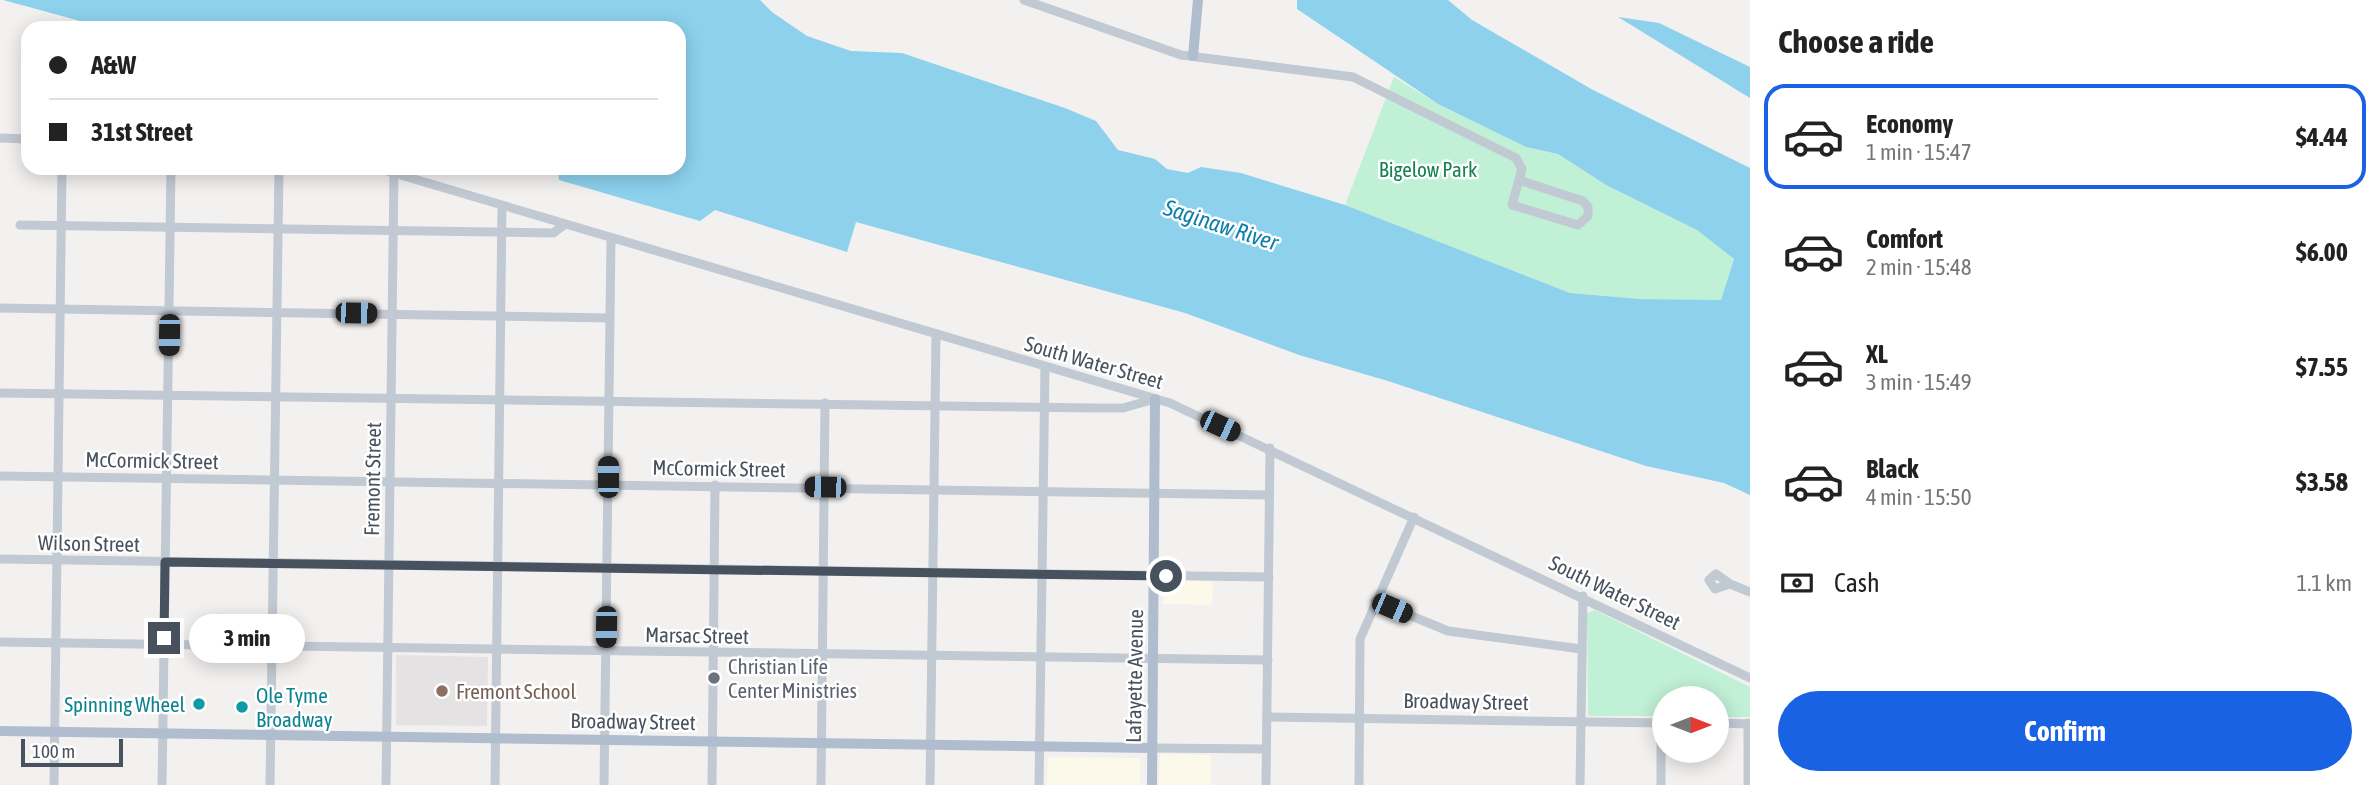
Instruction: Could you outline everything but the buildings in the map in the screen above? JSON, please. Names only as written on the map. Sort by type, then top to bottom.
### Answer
[{"type":"main road","points":[[1193,57],[1198,0]]},
{"type":"main road","name":"Lafayette Avenue","points":[[1152,785],[1156,399]]},
{"type":"main road","name":"Broadway Street","points":[[0,731],[1152,748]]},
{"type":"street","points":[[1024,0],[1193,57],[1353,77],[1516,158],[1522,169],[1512,205],[1578,225],[1588,216],[1588,207],[1583,201],[1519,180]]},
{"type":"street","points":[[0,138],[21,139]]},
{"type":"street","points":[[54,785],[62,175]]},
{"type":"street","points":[[162,785],[171,175]]},
{"type":"street","points":[[270,785],[279,175]]},
{"type":"street","name":"Fremont Street","points":[[386,785],[394,175]]},
{"type":"street","name":"South Water Street","points":[[401,175],[1156,399],[1270,448],[1750,678]]},
{"type":"street","points":[[495,785],[502,206]]},
{"type":"street","points":[[20,225],[554,233],[564,225]]},
{"type":"street","points":[[604,785],[611,239]]},
{"type":"street","points":[[0,308],[610,318]]},
{"type":"street","points":[[930,785],[936,334]]},
{"type":"street","points":[[1039,785],[1045,367]]},
{"type":"street","points":[[0,393],[1123,408],[1156,399]]},
{"type":"street","points":[[821,785],[825,403]]},
{"type":"street","points":[[1266,785],[1270,448]]},
{"type":"street","name":"McCormick Street","points":[[0,476],[1269,495]]},
{"type":"street","points":[[712,785],[715,485]]},
{"type":"street","points":[[1359,785],[1359,652],[1363,627],[1414,517]]},
{"type":"street","name":"Wilson Street","points":[[0,559],[1269,577]]},
{"type":"street","points":[[1730,584],[1750,592]]},
{"type":"street","points":[[1580,785],[1583,596]]},
{"type":"street","points":[[1375,601],[1448,631],[1581,649]]},
{"type":"street","name":"Marsac Street","points":[[0,642],[1268,660]]},
{"type":"street","name":"Broadway Street","points":[[1267,717],[1652,723]]},
{"type":"street","points":[[1729,723],[1749,723],[1748,785]]},
{"type":"street","name":"Broadway Street","points":[[1152,748],[1266,749]]},
{"type":"street","points":[[1661,785],[1662,763]]},
{"type":"shaded area","points":[[1164,579],[1213,581],[1212,605],[1163,604]]},
{"type":"shaded area","name":"Fremont School","points":[[396,655],[488,657],[487,726],[396,725]]},
{"type":"shaded area","points":[[1160,754],[1211,755],[1211,785],[1159,785]]},
{"type":"shaded area","points":[[1048,757],[1140,758],[1140,785],[1047,785]]},
{"type":"green space","name":"Bigelow Park","points":[[1394,77],[1438,104],[1526,147],[1558,154],[1606,185],[1697,230],[1734,259],[1721,300],[1640,299],[1570,293],[1345,205]]},
{"type":"green space","points":[[1595,610],[1750,687],[1750,717],[1729,717],[1729,686],[1652,686],[1652,716],[1588,716],[1587,613]]},
{"type":"water","name":"Saginaw River","points":[[3,0],[760,0],[772,12],[807,36],[851,51],[902,53],[1065,108],[1096,121],[1118,150],[1155,159],[1167,169],[1188,173],[1201,167],[1241,173],[1345,205],[1570,293],[1640,299],[1721,300],[1734,259],[1697,230],[1606,185],[1558,154],[1526,147],[1438,104],[1297,9],[1297,0],[1448,0],[1472,20],[1593,90],[1750,168],[1750,495],[1724,483],[1646,466],[1388,381],[1299,355],[1185,313],[856,222],[847,252],[715,210],[700,221],[559,180],[559,175],[686,175],[686,21],[80,21]]},
{"type":"water","points":[[1618,17],[1659,23],[1750,67],[1750,98]]},
{"type":"place","name":"Christian Life Center Ministries","points":[[714,678]]},
{"type":"place","name":"Fremont School","points":[[442,691]]},
{"type":"place","name":"Spinning Wheel","points":[[199,704]]},
{"type":"place","name":"Ole Tyme Broadway","points":[[242,707]]},
{"type":"route","points":[[164,638],[165,562],[1166,576]]}]
